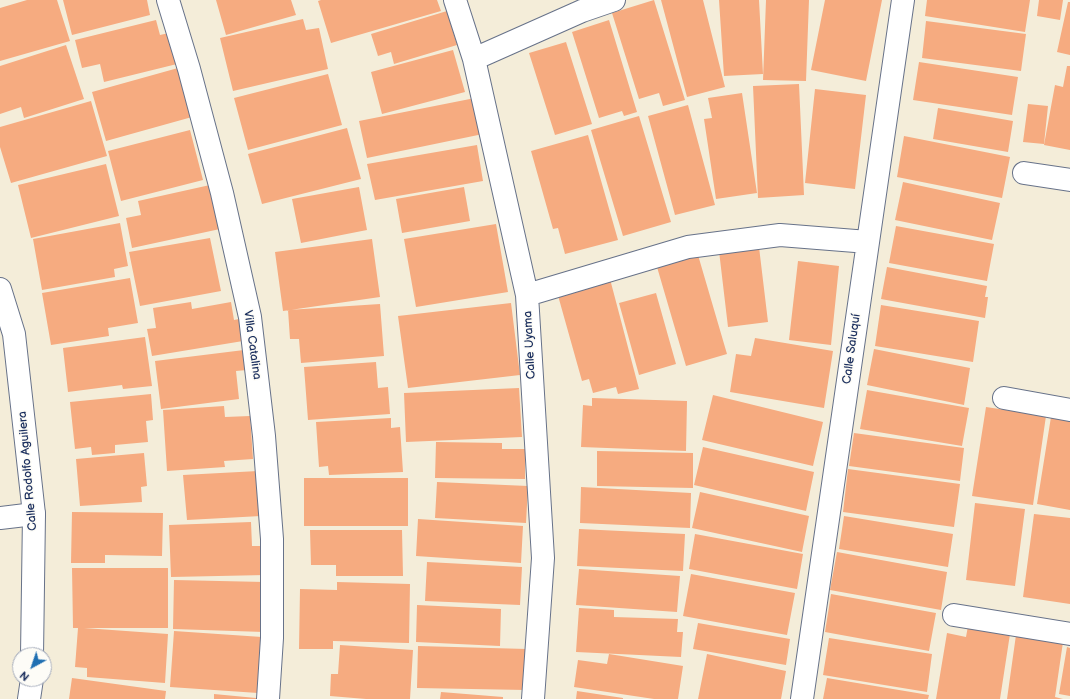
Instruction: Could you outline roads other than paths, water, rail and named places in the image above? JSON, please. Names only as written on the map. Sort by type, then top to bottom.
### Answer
[{"type":"street","name":"Villa Catalina","points":[[168,0],[189,69],[222,193],[250,317],[264,436],[272,539],[272,638],[268,699]]},
{"type":"street","name":"Calle Uyama","points":[[455,0],[474,59],[527,295],[543,558],[533,699]]},
{"type":"street","points":[[474,59],[582,11],[614,0]]},
{"type":"street","name":"Calle Saluquí","points":[[802,699],[903,0]]},
{"type":"street","points":[[1024,173],[1070,180]]},
{"type":"street","points":[[527,295],[688,247],[780,235],[868,242]]},
{"type":"street","name":"Calle Rodolfo Aguilera","points":[[0,290],[14,334],[34,514],[32,647]]},
{"type":"street","points":[[1004,398],[1070,410]]},
{"type":"street","points":[[0,518],[34,514]]},
{"type":"street","points":[[954,615],[1070,634]]},
{"type":"street","points":[[29,699],[31,687]]}]
